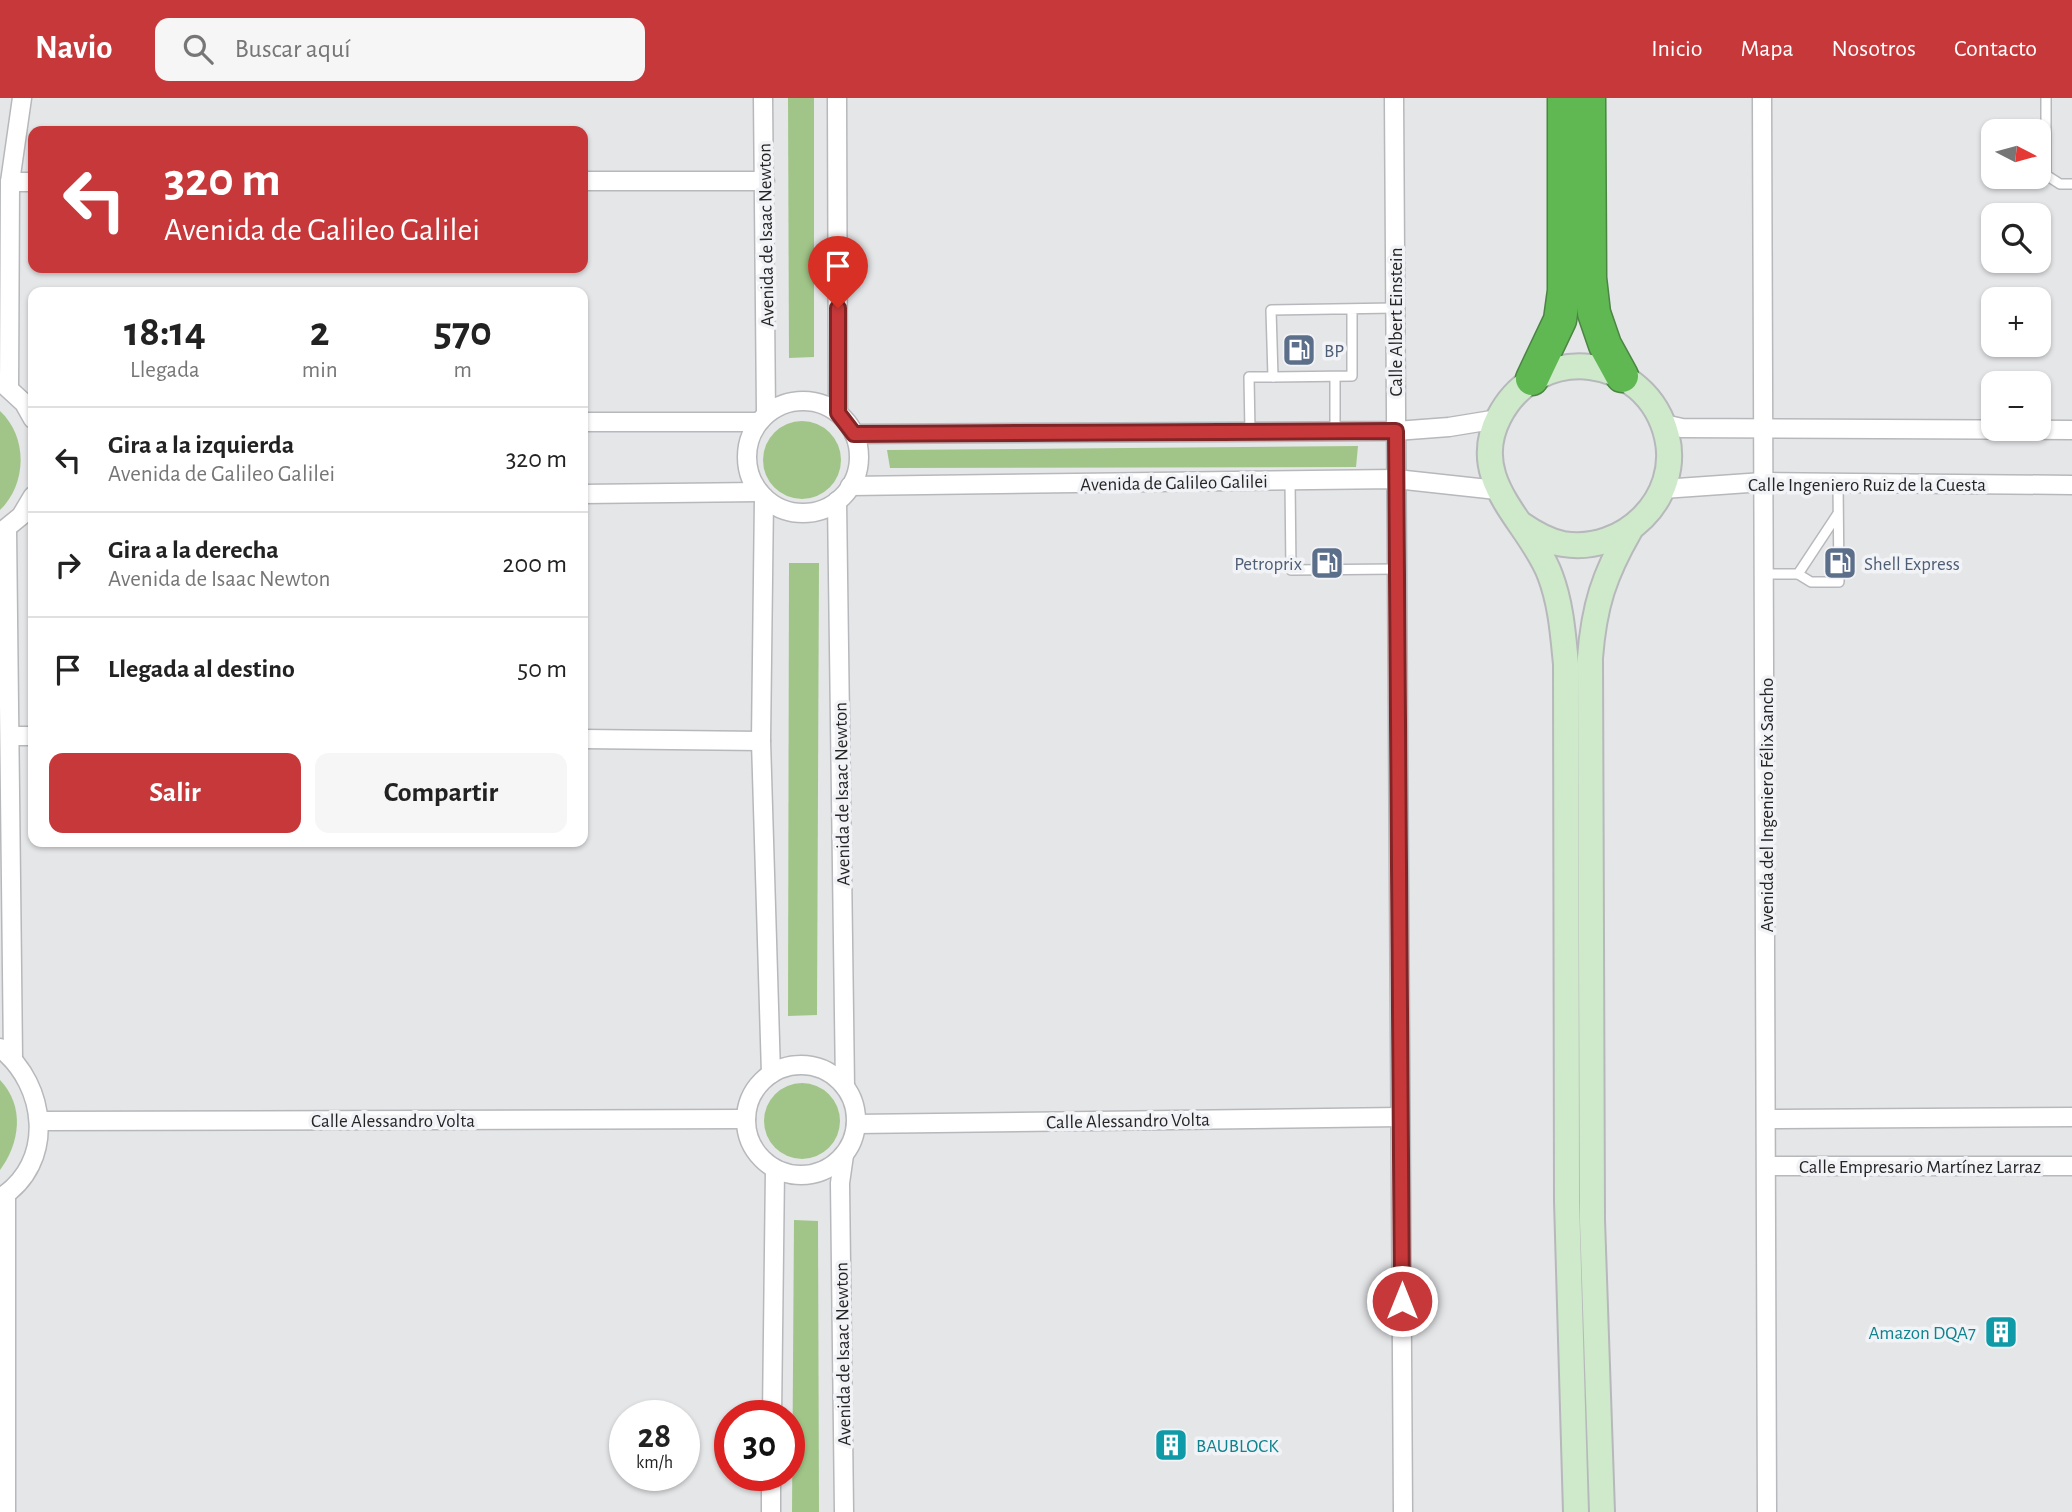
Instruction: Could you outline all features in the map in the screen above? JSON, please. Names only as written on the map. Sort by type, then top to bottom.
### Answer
[{"type":"highway","points":[[1532,379],[1560,320],[1564,291],[1564,98]]},
{"type":"highway","points":[[1589,98],[1590,278],[1594,313],[1605,345],[1622,376]]},
{"type":"main road","points":[[1521,524],[1540,537],[1563,544],[1586,546],[1609,541],[1630,530],[1649,512],[1662,489],[1668,468],[1669,446],[1664,424],[1647,396],[1622,376],[1600,368],[1577,366],[1554,369],[1532,379],[1512,396],[1498,419],[1491,442],[1490,466],[1497,490],[1507,508],[1521,524],[1550,574],[1561,614],[1566,664],[1567,1201],[1576,1512]]},
{"type":"main road","points":[[1602,1512],[1592,1220],[1590,658],[1593,616],[1599,592],[1630,530]]},
{"type":"street","points":[[22,98],[10,183],[4,384],[28,410]]},
{"type":"street","name":"Avenida de Isaac Newton","points":[[762,418],[765,181],[763,98]]},
{"type":"street","points":[[837,98],[838,413]]},
{"type":"street","name":"Calle Albert Einstein","points":[[1394,98],[1403,1512]]},
{"type":"street","name":"Avenida del Ingeniero Félix Sancho","points":[[1762,98],[1768,1119],[1767,1512]]},
{"type":"street","points":[[588,181],[765,181]]},
{"type":"street","points":[[10,183],[28,182]]},
{"type":"street","points":[[802,400],[821,403],[838,413],[854,434],[858,460],[850,486],[837,501],[808,513],[792,512],[762,495],[750,476],[747,457],[750,439],[762,418],[783,404],[802,400]]},
{"type":"street","points":[[588,422],[762,418]]},
{"type":"street","points":[[854,434],[1396,431],[1449,427],[1498,419]]},
{"type":"street","points":[[1664,424],[1682,428],[1762,426],[2072,430]]},
{"type":"street","name":"Avenida de Galileo Galilei","points":[[850,486],[1396,479],[1497,490]]},
{"type":"street","name":"Calle Ingeniero Ruiz de la Cuesta","points":[[1662,489],[1763,482],[2072,485]]},
{"type":"street","points":[[588,494],[762,495]]},
{"type":"street","points":[[762,495],[761,741],[771,1074]]},
{"type":"street","name":"Avenida de Isaac Newton","points":[[837,501],[845,1087]]},
{"type":"street","points":[[6,1512],[3,1196],[31,1162],[40,1121],[37,1098],[27,1077],[7,1053],[12,736],[4,531],[28,505]]},
{"type":"street","points":[[12,736],[28,736]]},
{"type":"street","points":[[588,739],[761,741]]},
{"type":"street","points":[[790,1066],[810,1066],[830,1073],[845,1087],[854,1105],[856,1124],[844,1155],[829,1167],[811,1174],[793,1175],[775,1169],[753,1148],[746,1119],[753,1094],[771,1074],[790,1066]]},
{"type":"street","name":"Calle Alessandro Volta","points":[[856,1124],[1401,1116]]},
{"type":"street","points":[[1768,1119],[2072,1117]]},
{"type":"street","name":"Calle Alessandro Volta","points":[[40,1121],[746,1119]]},
{"type":"street","name":"Avenida de Isaac Newton","points":[[844,1155],[840,1183],[844,1512]]},
{"type":"street","name":"Calle Empresario Martínez Larraz","points":[[1768,1166],[2072,1166]]},
{"type":"street","points":[[772,1400],[775,1169]]},
{"type":"street","points":[[771,1491],[771,1512]]},
{"type":"lane","points":[[2046,98],[2046,175],[2060,184],[2072,184]]},
{"type":"lane","points":[[1273,377],[1271,310],[1395,308]]},
{"type":"lane","points":[[1250,432],[1249,377],[1352,376],[1352,309]]},
{"type":"lane","points":[[1335,377],[1335,431]]},
{"type":"lane","points":[[1290,481],[1291,570],[1397,569]]},
{"type":"lane","points":[[1764,574],[1798,574],[1811,582],[1839,582],[1838,483]]},
{"type":"lane","points":[[1798,574],[1838,513]]},
{"type":"green space","points":[[788,98],[814,98],[814,357],[789,358]]},
{"type":"green space","points":[[0,411],[16,434],[21,460],[15,487],[0,510]]},
{"type":"green space","points":[[794,421],[810,421],[824,427],[835,438],[841,452],[841,468],[835,482],[824,493],[810,499],[794,499],[780,493],[769,482],[763,468],[763,452],[769,438],[780,427]]},
{"type":"green space","points":[[1358,446],[1356,467],[890,468],[887,450]]},
{"type":"green space","points":[[789,563],[819,563],[817,1015],[788,1016]]},
{"type":"green space","points":[[0,1080],[13,1101],[17,1125],[12,1148],[0,1170]]},
{"type":"green space","points":[[802,1083],[817,1086],[829,1094],[837,1106],[840,1121],[837,1136],[829,1148],[817,1156],[802,1159],[787,1156],[775,1148],[767,1136],[764,1121],[767,1106],[775,1094],[787,1086]]},
{"type":"green space","points":[[794,1220],[818,1221],[819,1512],[792,1512],[792,1491],[805,1491],[805,1400],[793,1400]]},
{"type":"place","name":"BP","points":[[1299,350]]},
{"type":"place","name":"Petroprix","points":[[1327,563]]},
{"type":"place","name":"Shell Express","points":[[1840,563]]},
{"type":"place","name":"Amazon DQA7","points":[[2001,1332]]},
{"type":"place","name":"BAUBLOCK","points":[[1171,1445]]},
{"type":"route","points":[[838,308],[838,413],[854,434],[1396,431],[1402,1301]]}]
